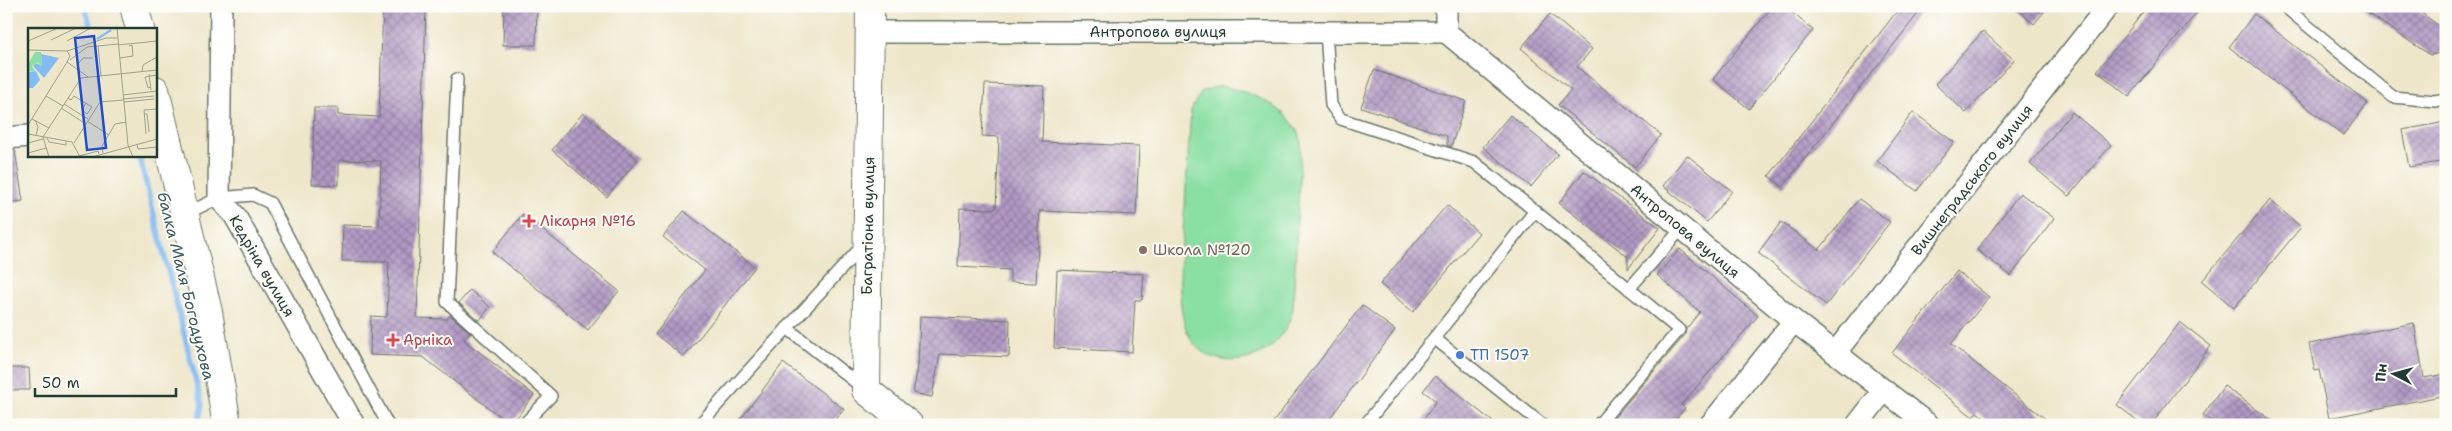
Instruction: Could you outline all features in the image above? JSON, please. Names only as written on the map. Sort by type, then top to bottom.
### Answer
[{"type":"street","points":[[134,6],[140,28]]},
{"type":"street","points":[[219,198],[221,6]]},
{"type":"street","points":[[1446,6],[1446,32]]},
{"type":"street","name":"Вишнеградського вулиця","points":[[1835,353],[2108,6]]},
{"type":"street","name":"Антропова вулиця","points":[[870,19],[1326,32],[1446,32],[1794,321],[1929,425]]},
{"type":"street","name":"Багратіона вулиця","points":[[866,390],[870,19]]},
{"type":"street","points":[[156,98],[159,123],[185,214],[208,312],[227,425]]},
{"type":"street","points":[[6,138],[28,136]]},
{"type":"street","name":"Кедріна вулиця","points":[[219,198],[235,216],[354,425]]},
{"type":"street","points":[[1710,425],[1794,321]]},
{"type":"street","points":[[866,390],[910,425]]},
{"type":"street","points":[[1857,425],[1884,390]]},
{"type":"lane","points":[[2284,6],[2393,97],[2435,101],[2446,99]]},
{"type":"lane","points":[[1326,32],[1331,106],[1341,119],[1474,162],[1679,330],[1598,425]]},
{"type":"lane","points":[[457,79],[447,302],[551,396],[522,425]]},
{"type":"lane","points":[[185,214],[219,198],[253,195],[270,203],[388,425]]},
{"type":"lane","points":[[1366,425],[1535,211]]},
{"type":"lane","points":[[1629,289],[1682,228]]},
{"type":"lane","points":[[699,425],[868,240]]},
{"type":"lane","points":[[787,328],[866,390]]},
{"type":"lane","points":[[1434,338],[1543,425]]},
{"type":"green space","points":[[1220,86],[1232,88],[1257,97],[1280,110],[1296,129],[1301,141],[1293,309],[1282,334],[1271,347],[1255,356],[1230,361],[1207,355],[1195,345],[1185,325],[1180,295],[1191,110],[1202,91]]},
{"type":"building","points":[[383,6],[426,6],[417,318],[447,319],[450,315],[470,332],[464,340],[534,395],[511,425],[423,357],[370,355],[371,316],[387,317],[389,262],[342,261],[343,225],[379,226],[381,161],[339,160],[339,185],[312,184],[314,108],[338,108],[338,115],[379,117]]},
{"type":"building","points":[[504,6],[537,6],[536,45],[503,45]]},
{"type":"building","points":[[1773,6],[1784,6],[1813,30],[1749,109],[1713,79]]},
{"type":"building","points":[[1901,6],[1924,6],[1783,187],[1769,176]]},
{"type":"building","points":[[2014,6],[2049,6],[2034,24]]},
{"type":"building","points":[[2148,6],[2202,6],[2129,97],[2097,71]]},
{"type":"building","points":[[2357,6],[2412,6],[2438,25],[2446,23],[2446,52],[2430,55]]},
{"type":"building","points":[[1550,14],[1592,49],[1577,67],[1661,135],[1635,167],[1558,105],[1571,90],[1521,48]]},
{"type":"building","points":[[2254,14],[2368,103],[2343,135],[2229,47]]},
{"type":"building","points":[[1983,31],[2014,60],[1966,113],[1935,84]]},
{"type":"building","points":[[1374,70],[1466,101],[1451,147],[1447,145],[1447,136],[1361,107]]},
{"type":"building","points":[[985,84],[1044,86],[1042,142],[1139,146],[1136,215],[1040,211],[1036,283],[1010,282],[1010,270],[958,267],[960,208],[996,209],[999,137],[982,136]]},
{"type":"building","points":[[1913,112],[1954,142],[1917,191],[1877,161]]},
{"type":"building","points":[[2072,112],[2111,145],[2069,196],[2030,164]]},
{"type":"building","points":[[583,113],[638,159],[607,197],[552,150]]},
{"type":"building","points":[[1510,115],[1558,154],[1531,187],[1483,147]]},
{"type":"building","points":[[2446,122],[2446,161],[2409,167],[2402,130]]},
{"type":"building","points":[[6,150],[15,150],[23,201],[6,203]]},
{"type":"building","points":[[1687,155],[1732,191],[1707,222],[1663,186]]},
{"type":"building","points":[[1584,171],[1660,228],[1628,269],[1628,257],[1559,203]]},
{"type":"building","points":[[2020,193],[2054,218],[2011,276],[1977,250]]},
{"type":"building","points":[[1859,199],[1890,222],[1826,305],[1758,253],[1781,222],[1819,250]]},
{"type":"building","points":[[2270,200],[2301,227],[2234,308],[2202,281]]},
{"type":"building","points":[[1447,205],[1479,233],[1413,312],[1380,284]]},
{"type":"building","points":[[684,211],[755,267],[684,357],[655,334],[705,270],[663,237]]},
{"type":"building","points":[[523,214],[619,291],[588,330],[492,252]]},
{"type":"building","points":[[1680,249],[1758,316],[1681,405],[1685,408],[1671,425],[1608,425],[1685,335],[1686,329],[1700,312],[1657,275]]},
{"type":"building","points":[[1057,270],[1144,274],[1142,300],[1135,300],[1132,352],[1054,348]]},
{"type":"building","points":[[1957,271],[1989,297],[1951,344],[2053,425],[1993,425],[1977,412],[1973,417],[1892,353]]},
{"type":"building","points":[[470,290],[490,307],[479,321],[459,303]]},
{"type":"building","points":[[1362,305],[1395,330],[1325,425],[1271,425]]},
{"type":"building","points":[[920,316],[1010,320],[1009,357],[940,354],[932,397],[913,393],[918,367]]},
{"type":"building","points":[[2180,322],[2211,346],[2151,425],[2143,425],[2117,405]]},
{"type":"building","points":[[2414,323],[2424,378],[2446,374],[2446,395],[2329,418],[2319,370],[2315,371],[2309,344]]},
{"type":"building","points":[[783,363],[844,409],[832,425],[736,425]]},
{"type":"building","points":[[6,368],[29,368],[30,390],[6,390]]},
{"type":"building","points":[[1435,376],[1497,425],[1420,425],[1436,401],[1423,391]]},
{"type":"building","points":[[2224,386],[2278,425],[2216,425],[2203,415]]},
{"type":"waterway","name":"балка Маля Богодухова","points":[[84,6],[92,28]]},
{"type":"waterway","name":"балка Маля Богодухова","points":[[139,156],[202,405],[198,425]]},
{"type":"place","name":"Лікарня №16","points":[[529,221]]},
{"type":"place","name":"Школа №120","points":[[1143,250]]},
{"type":"place","name":"Арніка","points":[[393,340]]},
{"type":"place","name":"ТП 1507","points":[[1460,355]]}]
